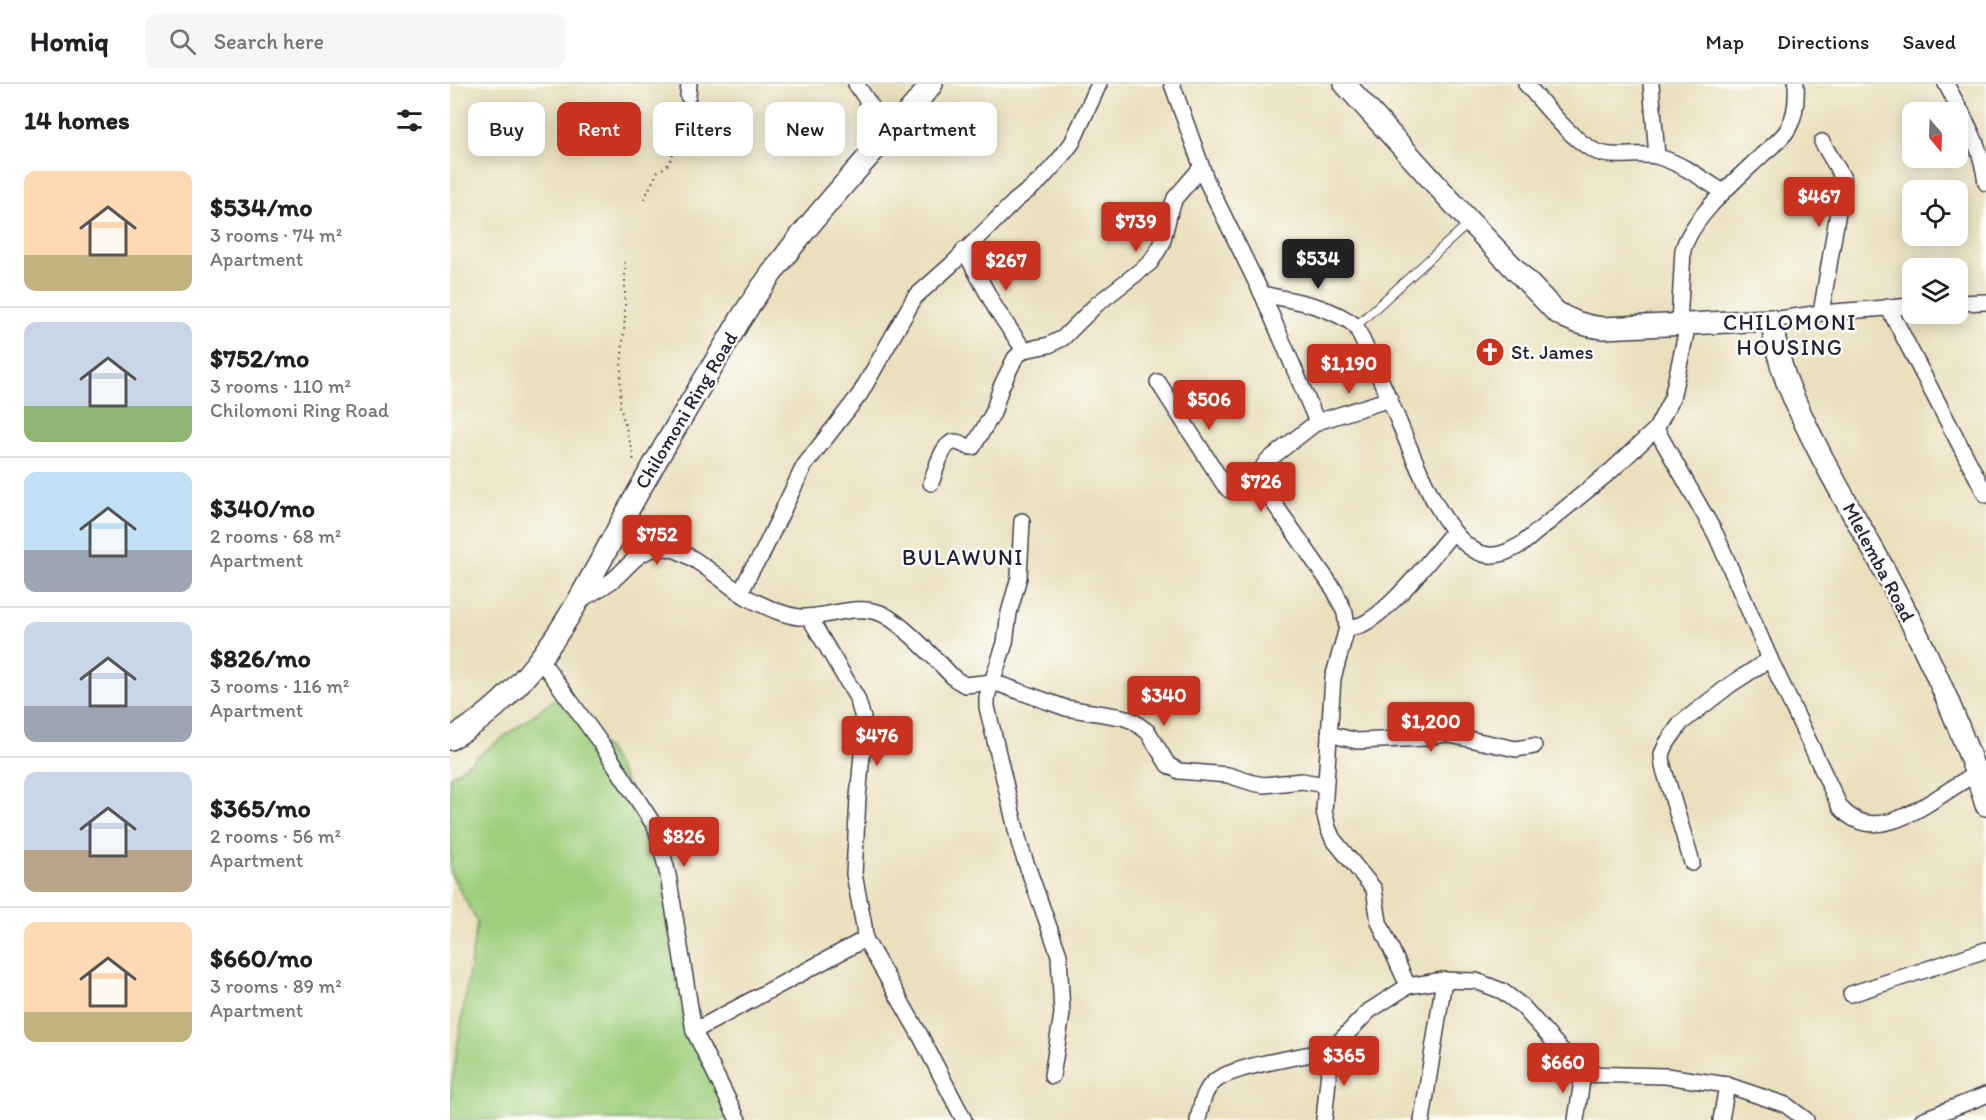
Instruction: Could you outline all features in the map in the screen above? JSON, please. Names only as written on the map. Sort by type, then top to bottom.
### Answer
[{"type":"street","points":[[856,84],[868,102]]},
{"type":"street","name":"Chilomoni Ring Road","points":[[917,102],[932,84]]},
{"type":"street","points":[[741,592],[752,569],[762,556],[804,466],[860,394],[915,297],[1040,181],[1058,161],[1071,143],[1099,84]]},
{"type":"street","points":[[1172,84],[1215,201],[1262,294],[1317,422]]},
{"type":"street","points":[[1345,84],[1470,222],[1556,312],[1570,321],[1603,328],[1771,320],[1821,313],[1902,306]]},
{"type":"street","points":[[1526,84],[1574,136],[1596,152],[1657,156],[1688,170],[1723,192]]},
{"type":"street","points":[[1651,84],[1657,156]]},
{"type":"street","points":[[1262,294],[1339,314],[1356,326],[1426,485],[1453,532],[1477,552],[1485,555],[1509,552],[1601,480],[1656,429],[1672,398],[1683,324],[1683,250],[1686,240],[1723,192],[1788,129],[1797,99],[1796,84]]},
{"type":"street","points":[[1946,84],[1975,136],[1986,183]]},
{"type":"street","points":[[1821,313],[1843,182],[1842,176],[1822,142]]},
{"type":"street","name":"Chilomoni Ring Road","points":[[450,739],[480,720],[500,703],[540,659],[578,601],[636,495],[755,297],[805,231],[871,156]]},
{"type":"street","points":[[931,483],[944,449],[950,443],[957,442],[967,448],[973,447],[993,412],[1006,374],[1015,358],[1024,350],[1049,345],[1063,338],[1097,304],[1150,263],[1162,244],[1175,198],[1201,168]]},
{"type":"street","points":[[964,250],[996,309],[1024,350]]},
{"type":"street","points":[[1968,303],[1986,302]]},
{"type":"street","points":[[1888,307],[1986,495]]},
{"type":"street","name":"Mlelemba Road","points":[[1771,320],[1780,363],[1796,403],[1824,460],[1918,634],[1981,771],[1986,805]]},
{"type":"street","points":[[1158,382],[1229,490],[1240,491],[1260,478]]},
{"type":"street","points":[[1390,399],[1317,422],[1267,460],[1261,469],[1260,478],[1264,489],[1335,591],[1345,613],[1347,628],[1335,667],[1324,811],[1333,838],[1374,889],[1379,922],[1408,986]]},
{"type":"street","points":[[1656,429],[1716,535],[1770,659],[1840,807],[1847,816],[1858,822],[1873,823],[1893,820],[1927,806],[1981,771]]},
{"type":"street","points":[[1022,521],[1019,577],[1009,613],[1005,644],[987,696],[989,719],[1020,846],[1059,955],[1062,1014],[1052,1076]]},
{"type":"street","points":[[1347,628],[1359,626],[1375,617],[1453,532]]},
{"type":"street","points":[[578,601],[612,581],[623,568],[641,554],[664,548],[676,550],[748,598],[784,615],[808,616],[865,610],[876,611],[893,620],[960,682],[970,685],[993,682],[1066,708],[1122,717],[1133,721],[1148,732],[1168,765],[1179,771],[1228,775],[1264,785],[1302,781],[1325,785]]},
{"type":"street","points":[[808,616],[857,698],[863,718],[864,733],[854,874],[865,939],[920,1035],[964,1120]]},
{"type":"street","points":[[540,659],[602,745],[656,828],[668,875],[694,1031],[738,1120]]},
{"type":"street","points":[[1692,863],[1663,766],[1662,754],[1672,733],[1681,723],[1730,685],[1770,659]]},
{"type":"street","points":[[1329,734],[1357,741],[1425,738],[1445,734],[1516,749],[1534,746]]},
{"type":"street","points":[[694,1031],[865,939]]},
{"type":"street","points":[[1851,994],[1986,950]]},
{"type":"street","points":[[1422,1120],[1444,980]]},
{"type":"street","points":[[1198,1120],[1206,1091],[1213,1082],[1221,1077],[1245,1068],[1331,1050],[1369,1011],[1408,986],[1444,980],[1476,981],[1502,991],[1521,1006],[1583,1074],[1666,1076],[1727,1085],[1786,1105],[1806,1120]]},
{"type":"street","points":[[1324,1120],[1331,1050]]},
{"type":"street","points":[[1575,1120],[1583,1074]]},
{"type":"street","points":[[1721,1120],[1727,1085]]},
{"type":"street","points":[[1922,1120],[1986,1095]]},
{"type":"lane","points":[[1356,326],[1470,222]]},
{"type":"path","points":[[644,199],[658,171],[666,167],[672,158],[674,146],[682,136],[688,90]]},
{"type":"path","points":[[625,262],[625,317],[620,407],[633,449],[636,495]]},
{"type":"green space","points":[[559,696],[609,752],[656,836],[683,1014],[731,1120],[450,1120],[451,1087],[477,922],[450,872],[450,777]]},
{"type":"place","name":"St. James","points":[[1490,352]]},
{"type":"district","name":"CHILOMONI HOUSING","points":[[1790,334]]},
{"type":"district","name":"BULAWUNI","points":[[963,557]]}]
